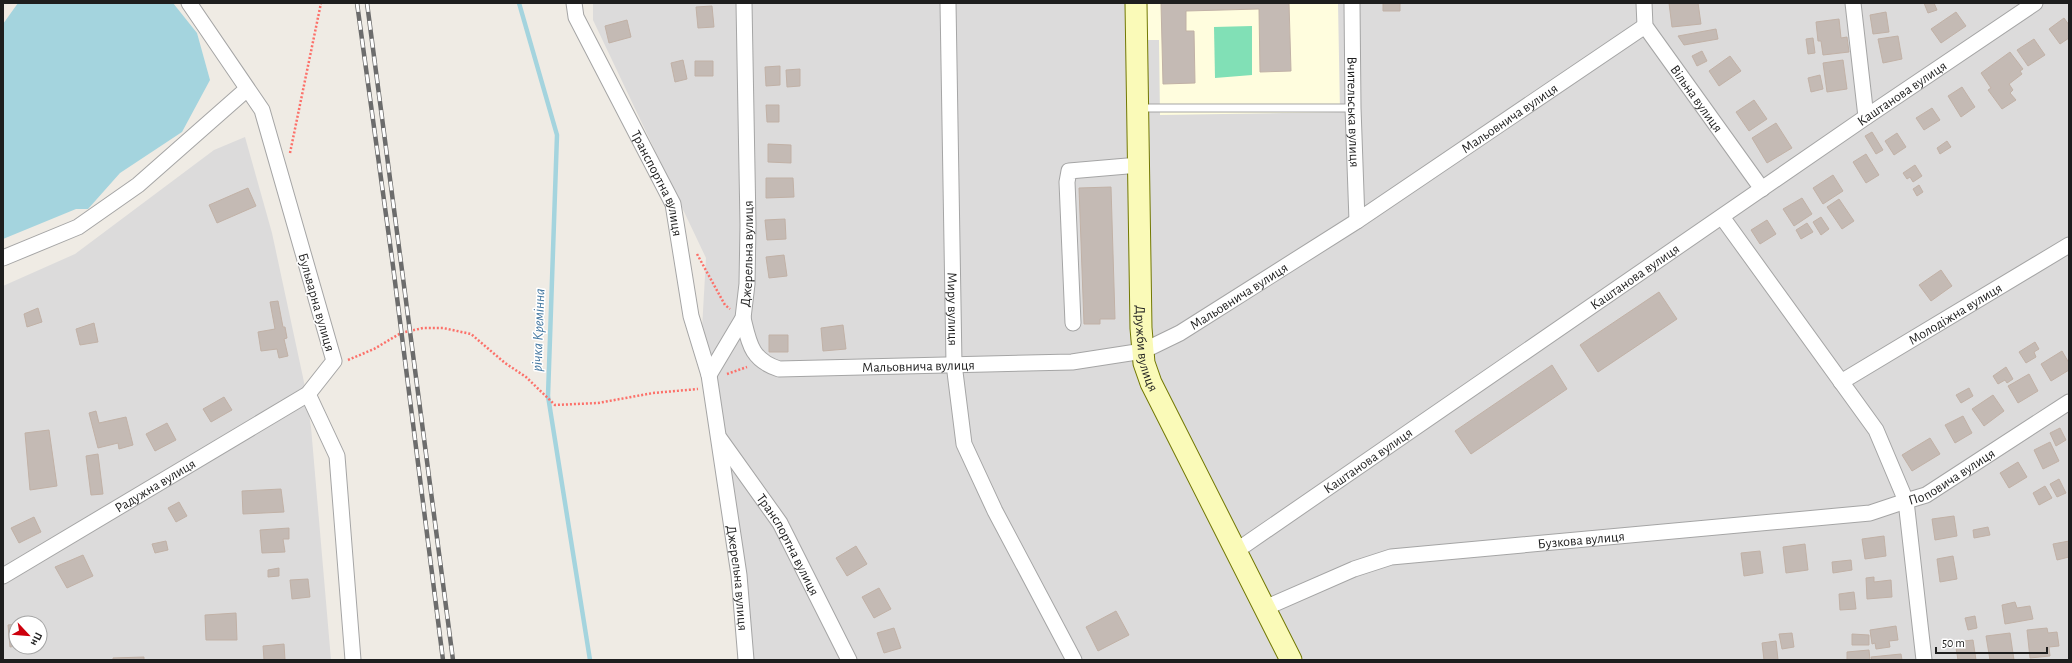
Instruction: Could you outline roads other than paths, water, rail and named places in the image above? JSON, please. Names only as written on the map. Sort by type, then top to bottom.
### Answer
[{"type":"street","name":"Бульварна вулиця","points":[[190,3],[262,110],[334,361],[308,394]]},
{"type":"street","name":"Транспортна вулиця","points":[[574,3],[576,17],[674,204],[691,316],[710,381]]},
{"type":"street","name":"Джерельна вулиця","points":[[744,3],[748,226],[743,318],[710,381],[739,574],[746,660]]},
{"type":"street","name":"Миру вулиця","points":[[948,3],[954,364],[964,444],[995,511],[1074,660]]},
{"type":"street","name":"Дружби вулиця","points":[[1136,3],[1144,363],[1151,383],[1291,660]]},
{"type":"street","name":"Вчительська вулиця","points":[[1352,3],[1353,108],[1357,221]]},
{"type":"street","points":[[1644,3],[1645,26]]},
{"type":"street","points":[[1853,3],[1866,117]]},
{"type":"street","name":"Каштанова вулиця","points":[[1236,551],[1866,117],[2035,3]]},
{"type":"street","name":"Мальовнича вулиця","points":[[743,318],[749,345],[758,358],[767,365],[779,369],[1072,362],[1143,351],[1180,333],[1357,221],[1645,26]]},
{"type":"street","name":"Вільна вулиця","points":[[1645,26],[1762,189]]},
{"type":"street","points":[[3,258],[78,227],[138,185],[247,89]]},
{"type":"street","points":[[1073,323],[1067,182],[1069,171],[1139,165]]},
{"type":"street","points":[[1722,216],[1876,430],[1906,501]]},
{"type":"street","name":"Молодіжна вулиця","points":[[1841,382],[2069,245]]},
{"type":"street","points":[[308,394],[337,456],[353,660]]},
{"type":"street","name":"Радужна вулиця","points":[[3,576],[308,394]]},
{"type":"street","name":"Поповича вулиця","points":[[1924,660],[1906,501],[1926,494],[2069,402]]},
{"type":"street","name":"Транспортна вулиця","points":[[717,434],[780,523],[850,660]]},
{"type":"street","name":"Бузкова вулиця","points":[[1265,608],[1354,569],[1391,557],[1870,513],[1906,501]]},
{"type":"lane","points":[[1138,108],[1353,108]]},
{"type":"water","points":[[18,3],[173,3],[197,33],[210,80],[182,132],[120,173],[88,209],[76,209],[3,239],[3,24]]},
{"type":"waterway","name":"річка Кремінна","points":[[519,3],[557,135],[548,396],[590,660]]},
{"type":"railway","points":[[357,3],[393,266],[443,660]]},
{"type":"railway","points":[[367,3],[453,660]]}]
